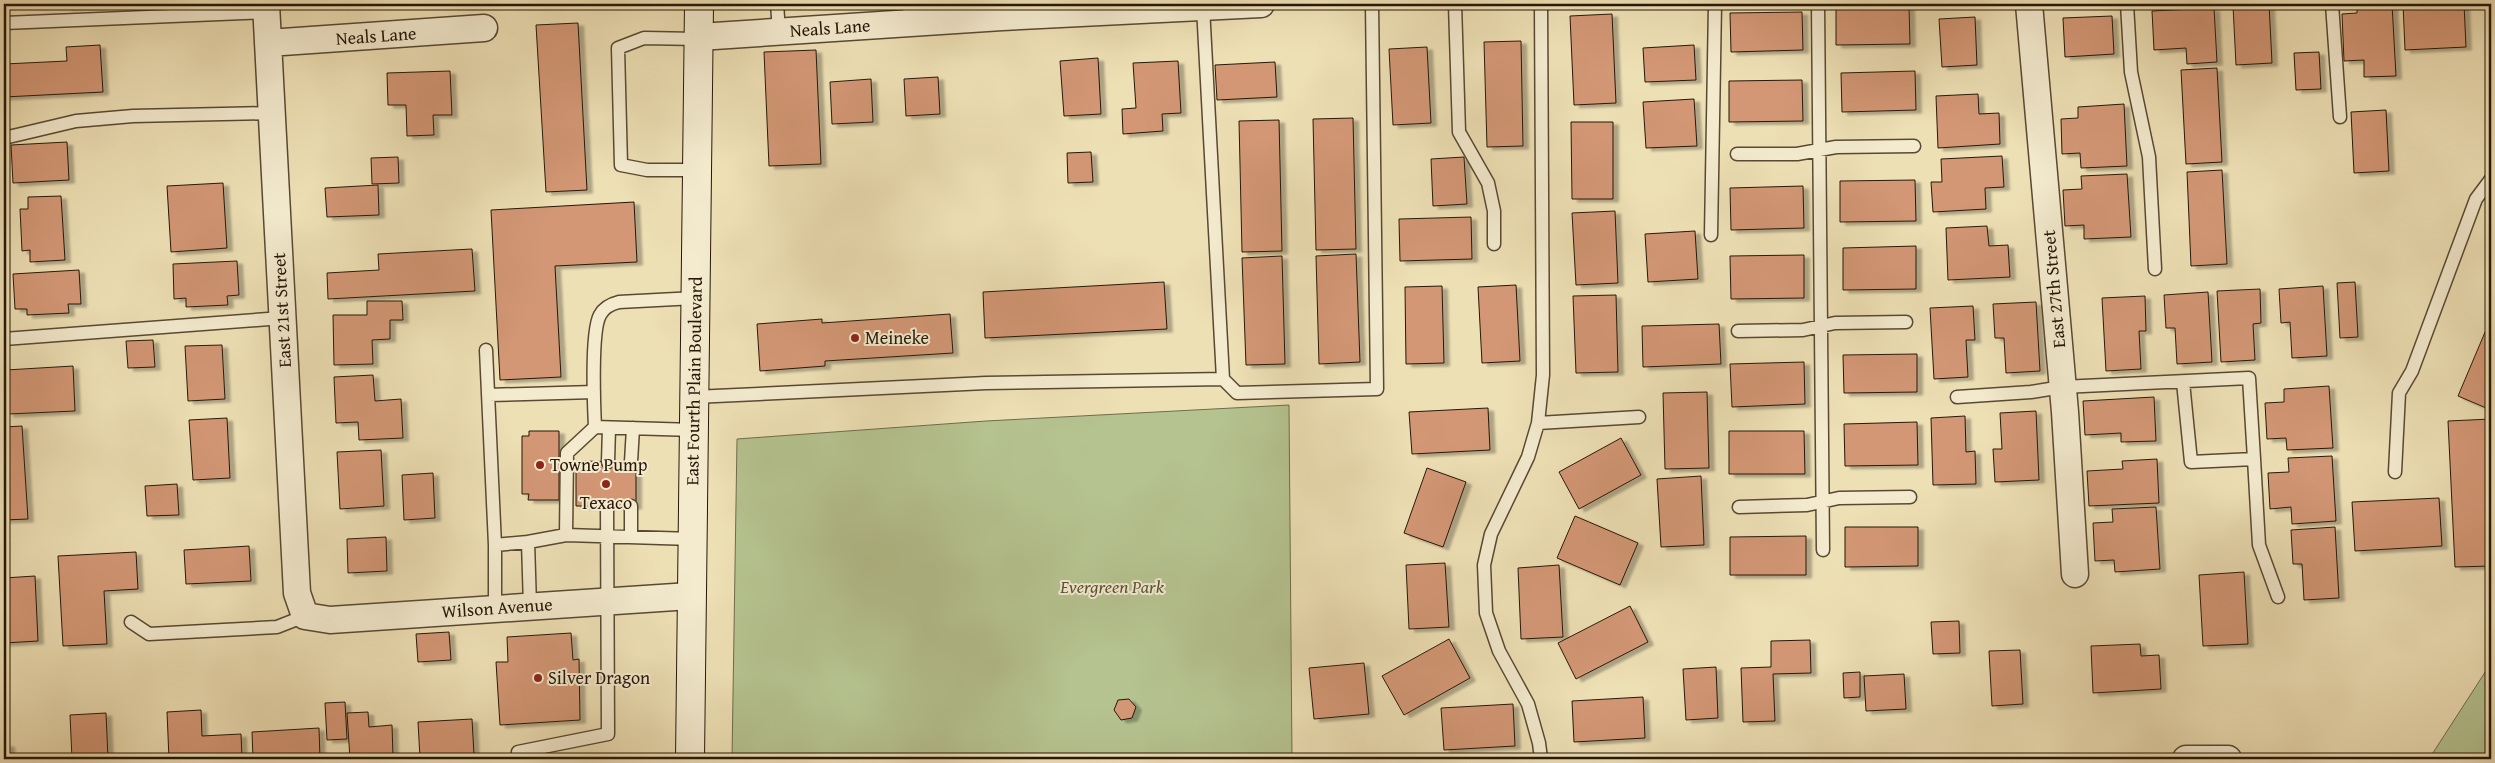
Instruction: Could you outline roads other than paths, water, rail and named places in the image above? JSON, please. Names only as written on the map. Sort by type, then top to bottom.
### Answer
[{"type":"main road","name":"East Fourth Plain Boulevard","points":[[690,759],[690,596],[699,4]]},
{"type":"street","name":"Neals Lane","points":[[698,38],[779,32],[910,13],[1261,4]]},
{"type":"street","name":"East 27th Street","points":[[2029,4],[2062,387],[2075,574]]},
{"type":"street","name":"East 21st Street","points":[[266,8],[297,593],[305,616]]},
{"type":"street","name":"Neals Lane","points":[[268,43],[484,28]]},
{"type":"street","name":"Wilson Avenue","points":[[305,616],[330,620],[690,596]]},
{"type":"street","points":[[2186,759],[2228,759]]},
{"type":"lane","points":[[777,4],[779,32]]},
{"type":"lane","points":[[1190,6],[1223,380],[1236,393],[1377,389],[1372,4]]},
{"type":"lane","points":[[1456,4],[1459,132],[1488,182],[1494,211],[1494,244]]},
{"type":"lane","points":[[1541,4],[1543,375],[1538,423],[1528,457],[1491,534],[1484,565],[1486,613],[1499,651],[1528,704],[1539,743],[1541,759]]},
{"type":"lane","points":[[1711,235],[1715,4]]},
{"type":"lane","points":[[1818,4],[1824,550]]},
{"type":"lane","points":[[2127,4],[2131,72],[2150,157],[2155,269]]},
{"type":"lane","points":[[2332,4],[2340,117]]},
{"type":"lane","points":[[4,24],[266,8]]},
{"type":"lane","points":[[697,170],[647,170],[621,165],[618,48],[644,38],[698,38]]},
{"type":"lane","points":[[4,138],[76,121],[133,116],[272,113]]},
{"type":"lane","points":[[1737,154],[1798,154],[1836,146],[1914,146]]},
{"type":"lane","points":[[2395,472],[2399,393],[2412,371],[2476,199],[2491,180]]},
{"type":"lane","points":[[595,427],[596,331],[600,315],[608,305],[619,302],[695,298]]},
{"type":"lane","points":[[4,339],[282,318]]},
{"type":"lane","points":[[1738,331],[1803,330],[1835,322],[1906,322]]},
{"type":"lane","points":[[486,350],[495,545],[495,608]]},
{"type":"lane","points":[[1957,396],[2031,392],[2062,387],[2249,378],[2259,545],[2278,597]]},
{"type":"lane","points":[[694,397],[986,383],[1223,380]]},
{"type":"lane","points":[[2183,382],[2191,462],[2254,459]]},
{"type":"lane","points":[[488,395],[594,392]]},
{"type":"lane","points":[[1538,423],[1639,418]]},
{"type":"lane","points":[[566,535],[567,453],[595,427],[694,430]]},
{"type":"lane","points":[[608,462],[609,428]]},
{"type":"lane","points":[[631,462],[633,428]]},
{"type":"lane","points":[[1740,507],[1807,505],[1839,498],[1910,497]]},
{"type":"lane","points":[[518,752],[608,734],[608,506]]},
{"type":"lane","points":[[631,506],[631,537]]},
{"type":"lane","points":[[495,545],[528,542],[566,535],[692,539]]},
{"type":"lane","points":[[528,542],[530,606]]},
{"type":"lane","points":[[130,622],[149,634],[277,627],[305,616]]},
{"type":"place","name":"Meineke","points":[[855,338]]},
{"type":"place","name":"Towne Pump","points":[[540,465]]},
{"type":"place","name":"Texaco","points":[[606,484]]},
{"type":"place","name":"Silver Dragon","points":[[538,678]]},
{"type":"park label","name":"Evergreen Park","points":[[1112,587]]}]
